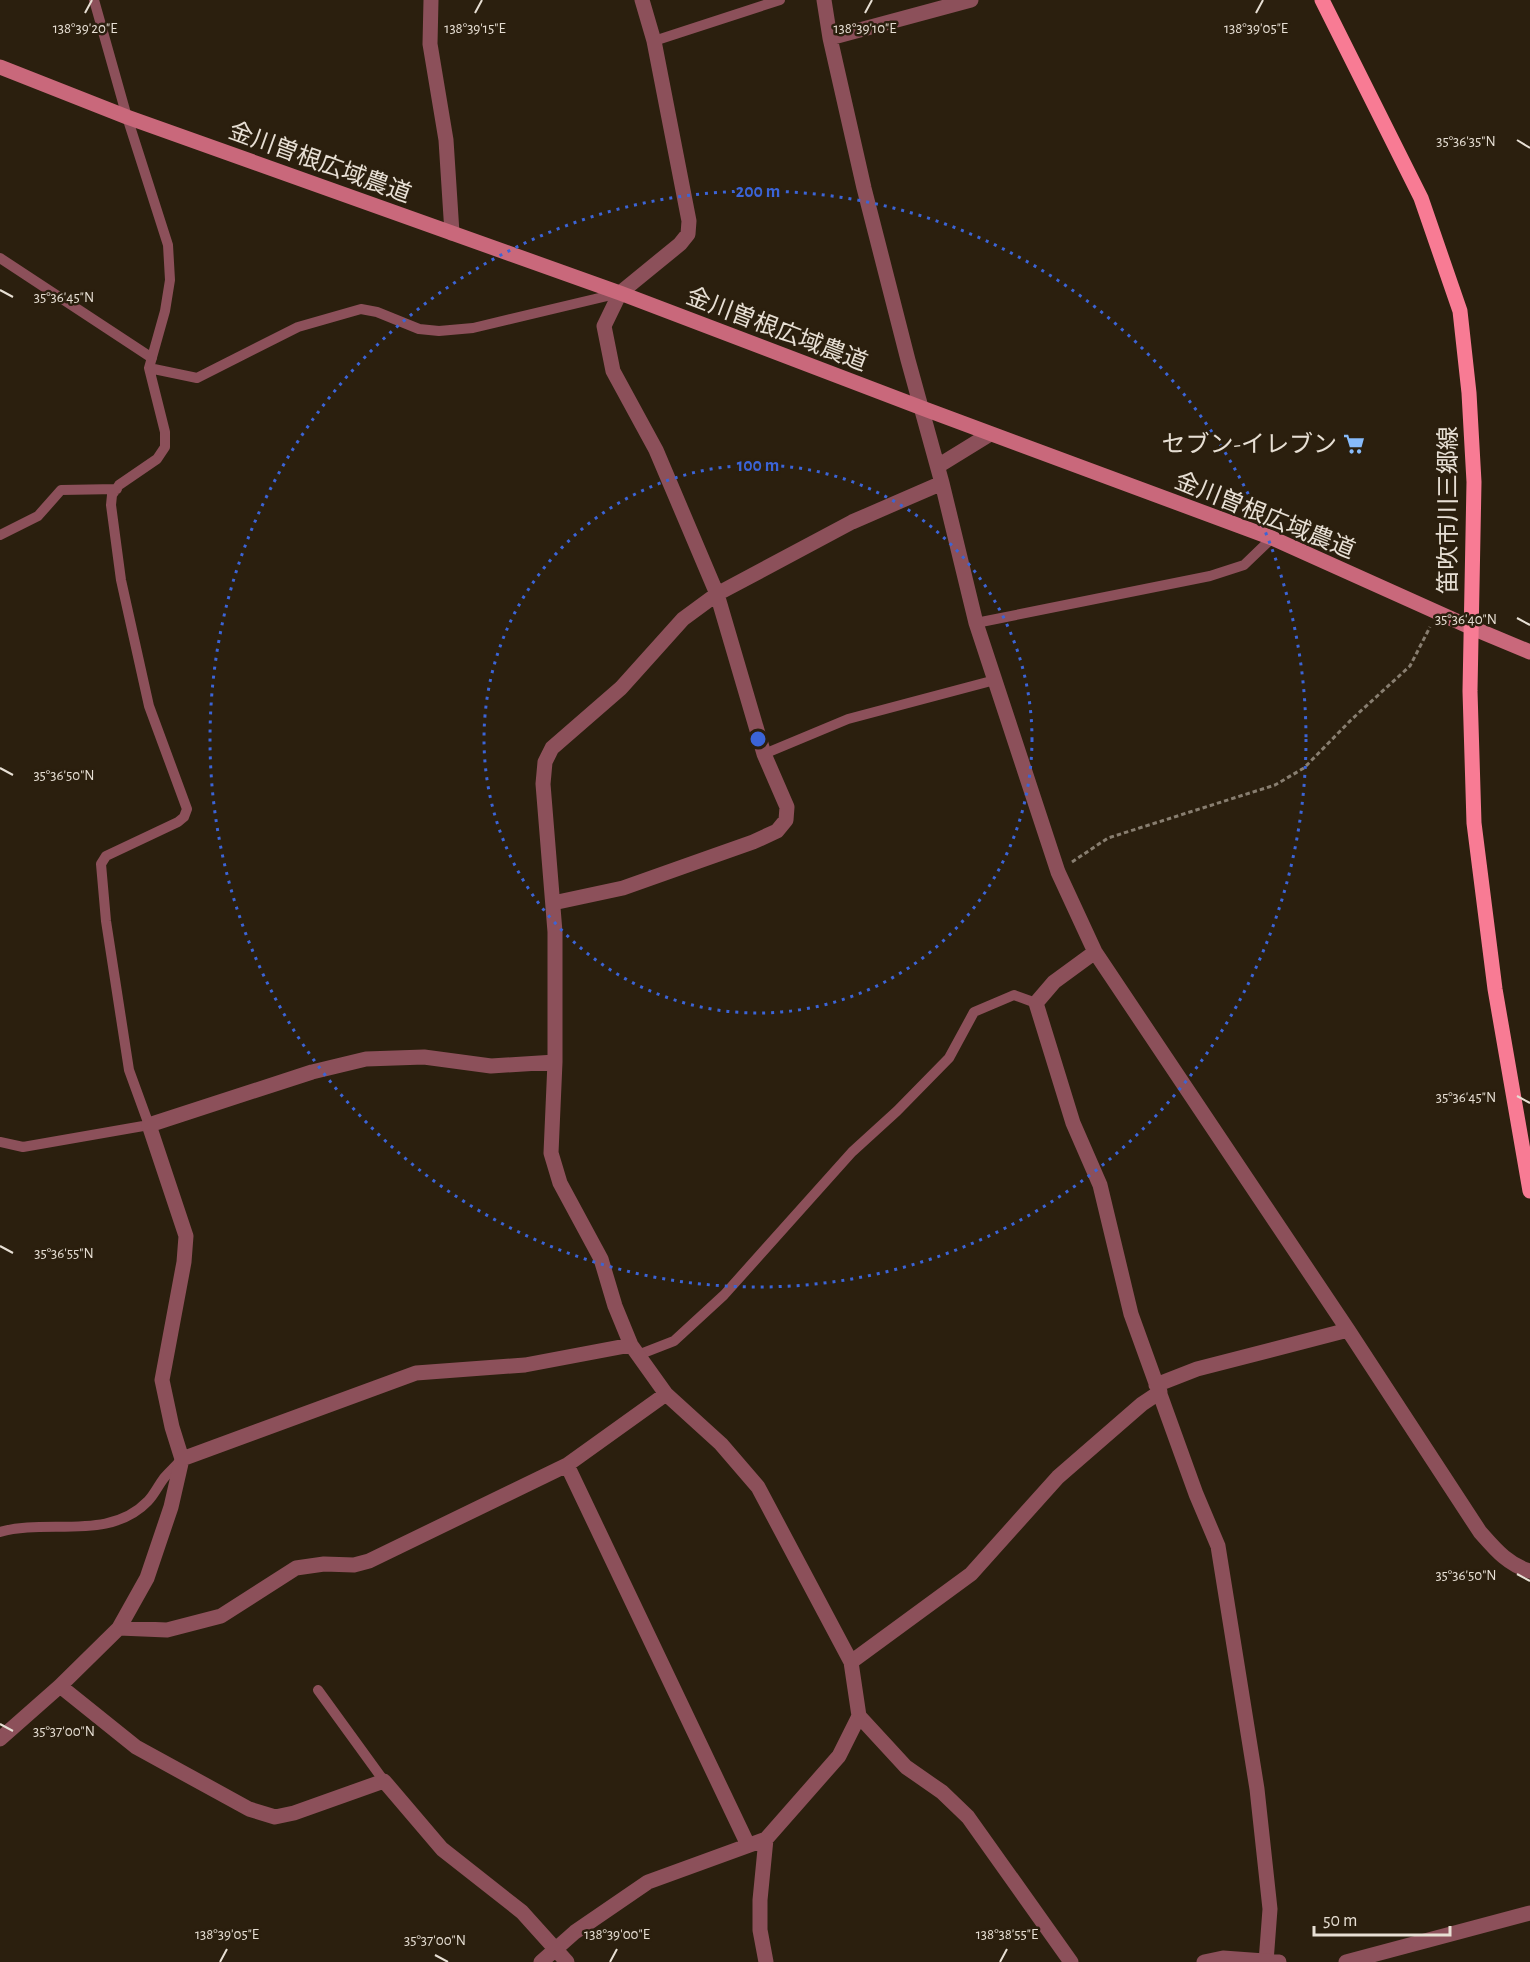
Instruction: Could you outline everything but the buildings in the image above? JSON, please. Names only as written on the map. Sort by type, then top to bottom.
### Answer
[{"type":"main road","name":"笛吹市川三郷線","points":[[1322,0],[1421,198],[1460,312],[1469,393],[1474,482],[1470,627],[1474,823],[1495,988],[1530,1191]]},
{"type":"street","points":[[431,0],[429,44],[446,140],[452,233]]},
{"type":"street","points":[[552,903],[623,888],[753,842],[777,831],[786,820],[788,807],[764,754],[717,594],[656,450],[613,371],[604,326],[620,293],[680,244],[688,234],[689,221],[654,41],[642,0]]},
{"type":"street","points":[[824,0],[830,38],[864,188],[938,466],[976,623],[1058,872],[1095,952],[1480,1532],[1499,1554],[1520,1568],[1530,1571]]},
{"type":"street","points":[[830,38],[971,0]]},
{"type":"street","name":"金川曽根広域農道","points":[[0,67],[127,117],[620,293],[990,434],[1272,538],[1530,652]]},
{"type":"street","points":[[938,466],[990,434]]},
{"type":"street","points":[[942,483],[852,522],[717,594],[683,620],[621,687],[552,748],[545,762],[543,784],[555,932],[555,1062],[551,1153],[560,1183],[601,1259],[615,1306],[634,1350],[666,1394],[721,1444],[758,1487],[851,1662],[860,1716],[906,1767],[942,1792],[968,1817],[1071,1962]]},
{"type":"street","points":[[1095,952],[1054,982],[1036,1003],[1073,1122],[1100,1185],[1131,1314],[1196,1494],[1218,1546],[1257,1789],[1270,1909],[1270,1962],[1223,1958],[1204,1962]]},
{"type":"street","points":[[0,1739],[60,1686],[119,1628],[147,1578],[171,1508],[182,1459],[171,1426],[162,1380],[184,1262],[186,1236],[149,1125],[312,1072],[366,1059],[424,1057],[491,1066],[555,1062]]},
{"type":"street","points":[[851,1662],[971,1574],[1058,1477],[1158,1388],[1197,1369],[1348,1330]]},
{"type":"street","points":[[182,1459],[416,1373],[525,1365],[634,1350]]},
{"type":"street","points":[[119,1628],[167,1630],[221,1616],[296,1569],[324,1564],[354,1565],[369,1561],[567,1466],[666,1394]]},
{"type":"street","points":[[567,1466],[747,1845]]},
{"type":"street","points":[[60,1686],[136,1747],[249,1809],[275,1817],[294,1813],[384,1781],[442,1849],[522,1912],[567,1962]]},
{"type":"street","points":[[541,1962],[575,1932],[648,1882],[766,1839],[839,1756],[860,1716]]},
{"type":"street","points":[[766,1839],[760,1900],[760,1930],[766,1962]]},
{"type":"street","points":[[1346,1962],[1530,1913]]},
{"type":"lane","points":[[0,1142],[23,1147],[149,1125],[129,1070],[106,921],[101,864],[106,856],[178,822],[184,817],[187,809],[146,695],[121,579],[111,505],[112,495],[119,485],[157,459],[165,447],[165,432],[151,363],[165,311],[170,280],[168,245],[127,117],[94,0]]},
{"type":"lane","points":[[654,41],[780,0]]},
{"type":"lane","points":[[0,258],[151,363],[197,378],[298,327],[361,309],[377,312],[419,329],[439,331],[473,328],[620,293]]},
{"type":"lane","points":[[0,535],[38,516],[61,490],[117,489]]},
{"type":"lane","points":[[976,623],[1210,576],[1244,565],[1272,538]]},
{"type":"lane","points":[[764,754],[848,719],[995,680]]},
{"type":"lane","points":[[634,1350],[674,1341],[724,1294],[852,1152],[897,1111],[949,1058],[974,1012],[1014,995],[1036,1003]]},
{"type":"lane","points":[[0,1532],[14,1528],[80,1527],[115,1521],[133,1513],[148,1502],[164,1478],[182,1459]]},
{"type":"lane","points":[[318,1690],[384,1781]]},
{"type":"path","points":[[1058,872],[1108,838],[1275,785],[1304,768],[1352,719],[1410,666],[1438,612]]},
{"type":"place","name":"セブン-イレブン","points":[[1354,444]]}]
